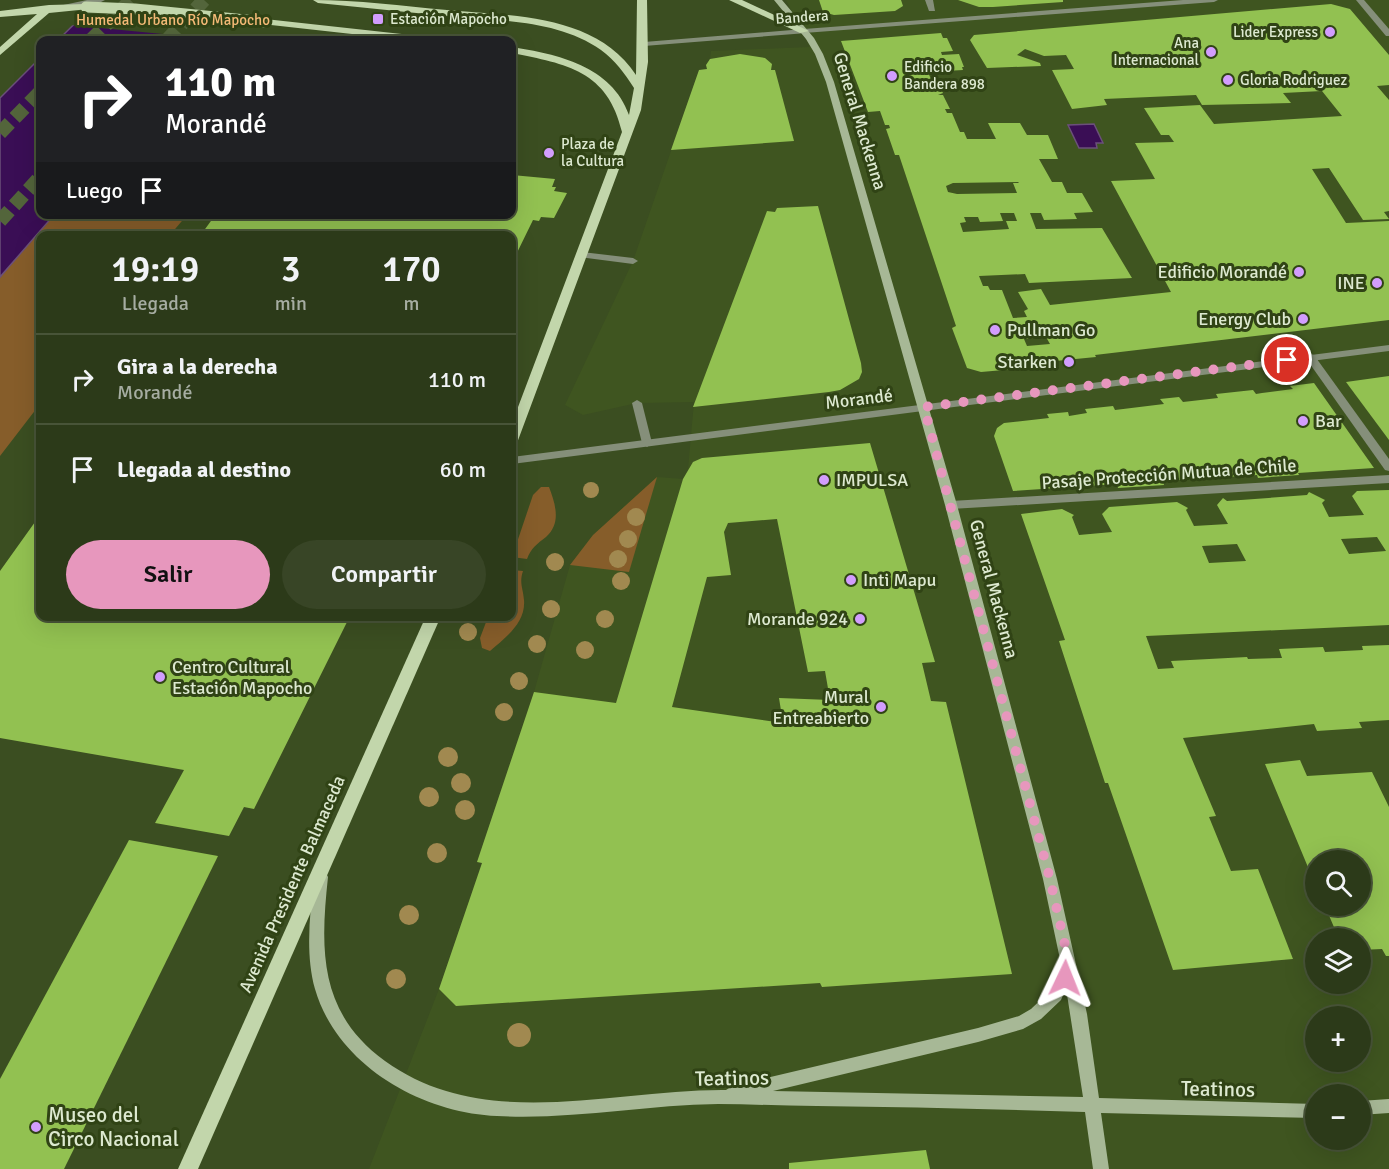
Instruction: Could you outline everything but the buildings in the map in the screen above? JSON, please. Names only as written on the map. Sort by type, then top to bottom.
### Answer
[{"type":"main road","points":[[0,52],[57,0]]},
{"type":"main road","points":[[318,0],[520,20],[560,27],[611,51],[632,72],[640,89]]},
{"type":"main road","points":[[516,429],[628,133],[640,89],[644,44],[642,0]]},
{"type":"main road","points":[[734,0],[804,32]]},
{"type":"main road","name":"General Mackenna","points":[[778,0],[819,54],[830,82],[924,407],[1050,879],[1069,963],[1101,1169]]},
{"type":"main road","points":[[0,14],[93,3],[393,36]]},
{"type":"main road","points":[[516,51],[560,60],[587,71],[601,80],[614,95],[623,111],[628,133]]},
{"type":"main road","name":"Avenida Presidente Balmaceda","points":[[188,1169],[432,621]]},
{"type":"main road","name":"Teatinos","points":[[323,867],[315,948],[320,986],[337,1024],[366,1057],[392,1076],[423,1091],[454,1102],[494,1109],[717,1097],[1092,1105],[1185,1110],[1305,1111]]},
{"type":"main road","points":[[717,1097],[780,1080],[978,1035],[1023,1022],[1036,1014],[1056,995],[1069,963]]},
{"type":"main road","points":[[1371,1107],[1389,1106]]},
{"type":"street","points":[[929,0],[932,9]]},
{"type":"street","name":"Bandera","points":[[644,44],[1214,0]]},
{"type":"street","points":[[1360,0],[1389,34]]},
{"type":"street","points":[[582,255],[633,261]]},
{"type":"street","name":"Morandé","points":[[516,459],[1389,348]]},
{"type":"street","points":[[1310,357],[1389,467]]},
{"type":"street","points":[[637,404],[647,443]]},
{"type":"street","name":"Pasaje Protección Mutua de Chile","points":[[951,505],[1389,479]]},
{"type":"shaded area","name":"Humedal Urbano Río Mapocho","points":[[99,0],[244,0],[212,36],[62,36]]},
{"type":"shaded area","points":[[786,0],[1389,0],[1389,1169],[369,1169],[439,989],[482,863],[477,862],[534,692],[570,565],[593,535],[657,477],[683,479],[688,469],[694,402],[637,403],[583,415],[565,405],[633,261],[699,70],[707,69],[706,65],[711,51],[810,47]]},
{"type":"shaded area","points":[[36,62],[36,219],[51,219],[40,231],[36,231],[36,236],[0,277],[0,98]]},
{"type":"shaded area","points":[[0,101],[36,203],[36,219],[184,219],[173,231],[36,231],[36,409],[0,456]]},
{"type":"shaded area","points":[[1094,124],[1103,143],[1096,143],[1097,148],[1079,148],[1068,125]]},
{"type":"shaded area","points":[[657,477],[629,572],[570,565],[593,535]]},
{"type":"shaded area","points":[[541,487],[549,487],[555,506],[556,519],[551,531],[532,549],[527,559],[516,558],[516,545],[533,495]]},
{"type":"shaded area","points":[[516,570],[523,571],[521,582],[524,608],[518,623],[490,651],[482,648],[480,638],[486,621],[516,621]]},
{"type":"pier","name":"Humedal Urbano Río Mapocho","points":[[95,0],[247,0],[217,36],[183,36],[70,25]]},
{"type":"tunnel","points":[[95,36],[131,0]]},
{"type":"tunnel","points":[[171,36],[204,0]]},
{"type":"tunnel","points":[[0,133],[36,96]]},
{"type":"tunnel","points":[[0,221],[36,181]]},
{"type":"place","name":"Estación Mapocho","points":[[378,19]]},
{"type":"place","name":"Lider Express","points":[[1330,32]]},
{"type":"place","name":"Ana Internacional","points":[[1211,52]]},
{"type":"place","name":"Edificio Bandera 898","points":[[892,76]]},
{"type":"place","name":"Gloria Rodriguez","points":[[1228,80]]},
{"type":"place","name":"Plaza de la Cultura","points":[[549,153]]},
{"type":"place","name":"Edificio Morandé","points":[[1299,272]]},
{"type":"place","name":"INE","points":[[1377,283]]},
{"type":"place","name":"Energy Club","points":[[1303,319]]},
{"type":"place","name":"Pullman Go","points":[[995,330]]},
{"type":"place","name":"Starken","points":[[1069,362]]},
{"type":"place","name":"Bar","points":[[1303,421]]},
{"type":"place","name":"IMPULSA","points":[[824,480]]},
{"type":"place","name":"Inti Mapu","points":[[851,580]]},
{"type":"place","name":"Morande 924","points":[[860,619]]},
{"type":"place","name":"Centro Cultural Estación Mapocho","points":[[160,677]]},
{"type":"place","name":"Mural Entreabierto","points":[[881,707]]},
{"type":"place","name":"Museo del Circo Nacional","points":[[36,1127]]},
{"type":"route","points":[[1065,978],[1069,963],[1050,879],[924,407],[1287,360]]}]
